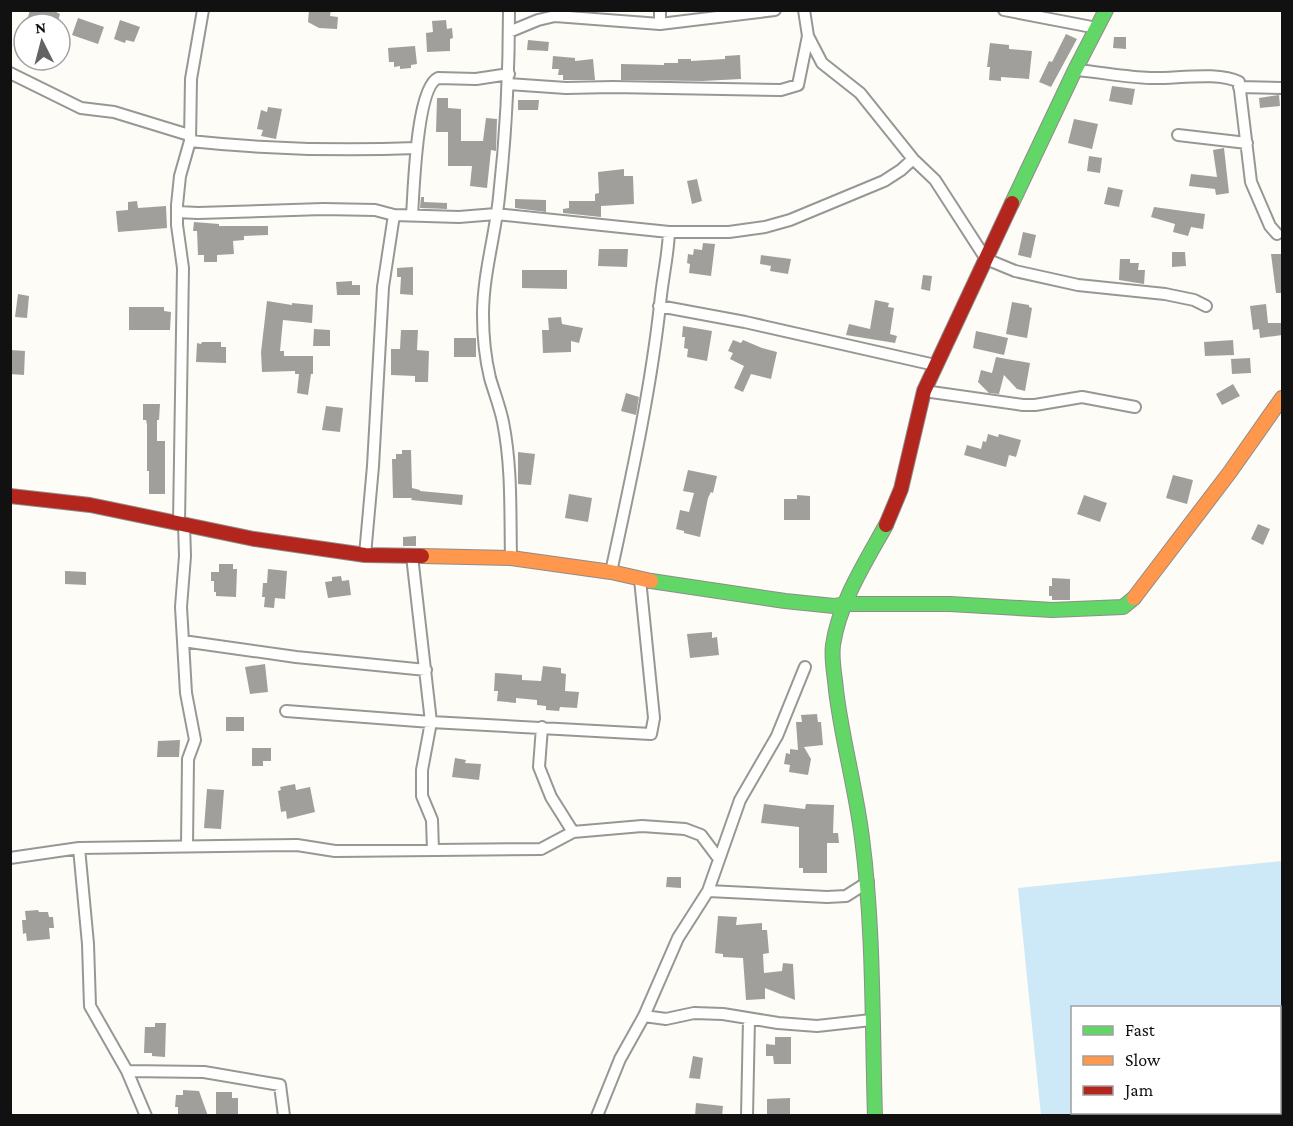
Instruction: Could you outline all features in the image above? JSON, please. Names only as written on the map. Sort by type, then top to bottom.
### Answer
[{"type":"street","points":[[187,846],[188,759],[195,740],[186,693],[180,607],[185,556],[182,523],[183,268],[177,212],[180,176],[189,138],[191,79],[203,10]]},
{"type":"street","points":[[509,10],[508,79],[499,199],[484,280],[483,338],[489,376],[503,419],[508,448],[511,558]]},
{"type":"street","points":[[660,10],[660,24]]},
{"type":"street","points":[[509,32],[538,20],[555,16],[660,24],[775,10]]},
{"type":"street","points":[[804,10],[808,36],[822,63],[860,93],[913,159],[935,180],[986,259],[1015,271],[1078,285],[1165,294],[1194,300],[1206,306]]},
{"type":"street","points":[[1004,10],[1097,28]]},
{"type":"street","points":[[875,1116],[868,882],[858,803],[839,713],[833,645],[845,604],[890,518],[901,489],[924,391],[935,365],[1075,70],[1106,10]]},
{"type":"street","points":[[412,215],[416,148],[424,102],[430,84],[435,78],[508,79],[566,88],[781,90],[798,85],[808,36]]},
{"type":"street","points":[[1075,70],[1153,78],[1221,77],[1239,82],[1253,189],[1270,226],[1277,234]]},
{"type":"street","points":[[10,73],[81,108],[114,112],[189,138],[247,147],[379,150],[416,148]]},
{"type":"street","points":[[1239,87],[1282,88]]},
{"type":"street","points":[[1178,135],[1247,142]]},
{"type":"street","points":[[177,212],[323,209],[375,210],[394,215],[459,217],[496,214],[669,232],[729,232],[765,227],[790,220],[884,181],[913,159]]},
{"type":"street","points":[[365,555],[373,466],[383,287],[394,215]]},
{"type":"street","points":[[611,572],[652,372],[659,306],[668,256],[669,232]]},
{"type":"street","points":[[659,306],[745,322],[935,365]]},
{"type":"street","points":[[924,391],[1023,405],[1082,397],[1135,407]]},
{"type":"street","points":[[10,496],[90,505],[254,539],[365,555],[511,558],[785,601],[834,606],[845,604],[950,604],[1052,610],[1124,607],[1132,600],[1230,472],[1282,398]]},
{"type":"street","points":[[412,556],[431,722],[422,771],[422,796],[432,820],[433,850]]},
{"type":"street","points":[[286,711],[431,722],[651,734],[654,718],[640,579]]},
{"type":"street","points":[[183,641],[296,657],[426,670]]},
{"type":"street","points":[[597,1116],[620,1059],[644,1016],[678,938],[708,891],[740,800],[777,736],[805,667]]},
{"type":"street","points":[[542,727],[539,767],[551,797],[573,832]]},
{"type":"street","points":[[10,858],[79,848],[187,846],[297,845],[335,850],[541,849],[573,832],[642,826],[685,829],[701,835],[719,859]]},
{"type":"street","points":[[79,848],[88,944],[90,1006],[128,1071],[146,1116]]},
{"type":"street","points":[[708,891],[837,897],[846,896],[868,882]]},
{"type":"street","points":[[644,1016],[666,1019],[694,1014],[723,1014],[817,1026],[871,1020]]},
{"type":"street","points":[[747,1116],[749,1019]]},
{"type":"street","points":[[128,1071],[204,1072],[280,1085],[284,1116]]},
{"type":"water","points":[[1282,861],[1282,1115],[1041,1115],[1018,888]]},
{"type":"building","points":[[30,10],[56,10],[56,12],[29,12]]},
{"type":"building","points":[[309,10],[331,10],[330,16],[338,17],[337,29],[319,28],[308,22]]},
{"type":"building","points":[[78,18],[104,27],[98,44],[72,35]]},
{"type":"building","points":[[120,20],[140,27],[134,42],[126,40],[125,43],[114,39]]},
{"type":"building","points":[[446,20],[447,29],[452,28],[453,38],[450,39],[450,51],[427,52],[426,33],[433,32],[432,21]]},
{"type":"building","points":[[1066,34],[1077,39],[1051,87],[1039,82]]},
{"type":"building","points":[[1114,37],[1126,37],[1126,49],[1113,48]]},
{"type":"building","points":[[528,40],[549,42],[548,51],[527,50]]},
{"type":"building","points":[[990,43],[1009,45],[1009,49],[1032,51],[1029,79],[1001,77],[1001,81],[989,80],[990,67],[987,67]]},
{"type":"building","points":[[415,46],[417,64],[411,65],[411,68],[400,69],[400,66],[394,67],[394,62],[389,62],[388,48]]},
{"type":"building","points":[[740,55],[741,79],[621,80],[621,64],[664,65],[664,63],[678,63],[678,59],[691,59],[691,61],[725,59],[725,56]]},
{"type":"building","points":[[553,56],[575,58],[575,61],[593,59],[595,80],[563,80],[563,75],[558,75],[559,69],[552,69]]},
{"type":"building","points":[[1112,86],[1135,89],[1132,105],[1109,101]]},
{"type":"building","points":[[1279,95],[1280,106],[1260,108],[1259,98]]},
{"type":"building","points":[[437,98],[448,98],[448,108],[461,109],[461,141],[483,141],[486,118],[497,119],[496,151],[491,150],[487,188],[470,186],[472,166],[448,166],[448,132],[436,132]]},
{"type":"building","points":[[518,100],[539,100],[538,110],[518,110]]},
{"type":"building","points":[[268,107],[282,109],[276,139],[261,136],[263,130],[257,129],[261,110],[267,112]]},
{"type":"building","points":[[1074,119],[1098,124],[1092,149],[1068,143]]},
{"type":"building","points":[[1224,148],[1229,193],[1216,195],[1215,189],[1189,186],[1191,174],[1217,177],[1213,150]]},
{"type":"building","points":[[1089,156],[1102,158],[1100,173],[1087,171]]},
{"type":"building","points":[[624,169],[624,176],[633,176],[634,204],[601,206],[601,217],[563,213],[563,209],[569,208],[569,201],[595,201],[595,194],[599,193],[598,172]]},
{"type":"building","points":[[697,179],[702,201],[692,204],[687,181]]},
{"type":"building","points":[[1108,187],[1123,190],[1119,207],[1104,204]]},
{"type":"building","points":[[421,197],[424,197],[424,202],[447,203],[447,209],[420,208]]},
{"type":"building","points":[[515,199],[546,200],[546,212],[515,208]]},
{"type":"building","points":[[137,201],[138,208],[166,206],[167,228],[118,232],[116,211],[128,210],[128,202]]},
{"type":"building","points":[[1154,207],[1205,214],[1203,229],[1191,227],[1188,236],[1173,232],[1175,224],[1151,217]]},
{"type":"building","points":[[194,222],[219,224],[219,226],[268,226],[268,235],[244,236],[244,240],[233,241],[234,254],[217,255],[217,262],[204,262],[204,255],[198,255],[197,231],[193,231]]},
{"type":"building","points":[[1023,232],[1036,235],[1031,258],[1018,255]]},
{"type":"building","points":[[703,243],[715,244],[711,276],[689,273],[688,254],[693,255],[694,249],[702,250]]},
{"type":"building","points":[[599,249],[628,249],[627,267],[598,266]]},
{"type":"building","points":[[1172,252],[1185,252],[1186,266],[1172,267]]},
{"type":"building","points":[[1271,254],[1282,254],[1282,293],[1276,293]]},
{"type":"building","points":[[761,255],[791,259],[788,274],[770,271],[771,266],[760,264]]},
{"type":"building","points":[[1120,259],[1130,259],[1130,263],[1139,263],[1138,270],[1145,270],[1144,284],[1119,280]]},
{"type":"building","points":[[413,267],[413,295],[400,294],[401,277],[397,277],[397,268]]},
{"type":"building","points":[[522,270],[567,270],[567,289],[522,288]]},
{"type":"building","points":[[923,275],[932,276],[930,291],[921,289]]},
{"type":"building","points":[[352,281],[352,285],[360,285],[360,295],[337,295],[336,282]]},
{"type":"building","points":[[18,294],[29,296],[27,318],[15,317]]},
{"type":"building","points":[[875,300],[889,303],[888,307],[894,308],[890,334],[897,336],[895,343],[846,335],[849,324],[870,329]]},
{"type":"building","points":[[267,301],[292,305],[292,303],[313,305],[312,323],[283,320],[280,351],[284,351],[284,356],[313,356],[313,374],[311,374],[308,395],[297,393],[299,374],[295,374],[295,371],[262,372],[261,352]]},
{"type":"building","points":[[1012,302],[1029,305],[1032,308],[1027,338],[1006,334]]},
{"type":"building","points":[[1266,304],[1268,323],[1282,323],[1282,335],[1260,338],[1259,329],[1253,330],[1250,306]]},
{"type":"building","points":[[129,307],[164,307],[164,311],[171,312],[170,330],[129,330]]},
{"type":"building","points":[[561,317],[562,324],[583,328],[579,343],[571,341],[571,352],[543,353],[542,330],[549,330],[548,318]]},
{"type":"building","points":[[683,326],[712,331],[707,361],[687,357],[688,349],[684,348],[685,337],[682,337]]},
{"type":"building","points":[[314,329],[330,330],[330,346],[313,346]]},
{"type":"building","points":[[401,330],[418,330],[417,350],[429,351],[428,382],[415,382],[415,376],[391,375],[391,349],[400,349]]},
{"type":"building","points":[[976,331],[1008,338],[1004,355],[973,348]]},
{"type":"building","points":[[454,338],[476,338],[476,357],[454,357]]},
{"type":"building","points":[[733,340],[741,343],[743,340],[777,352],[771,379],[751,374],[743,392],[734,388],[744,366],[730,359],[733,353],[728,351]]},
{"type":"building","points":[[1233,340],[1234,355],[1205,356],[1204,342]]},
{"type":"building","points":[[221,342],[221,347],[226,347],[226,363],[196,362],[197,343]]},
{"type":"building","points":[[10,350],[25,351],[24,375],[10,374]]},
{"type":"building","points":[[996,357],[1030,363],[1025,391],[1017,389],[1004,375],[999,394],[989,393],[978,382],[981,370],[992,373]]},
{"type":"building","points":[[1250,358],[1251,373],[1232,374],[1231,359]]},
{"type":"building","points":[[1233,384],[1240,396],[1222,405],[1216,394]]},
{"type":"building","points":[[626,393],[639,397],[636,415],[621,411]]},
{"type":"building","points":[[143,404],[160,404],[157,441],[165,441],[165,494],[149,494],[147,425],[146,420],[143,420]]},
{"type":"building","points":[[326,406],[343,408],[340,432],[322,430]]},
{"type":"building","points":[[988,434],[998,437],[999,434],[1021,440],[1016,457],[1009,455],[1006,467],[964,455],[967,445],[981,449]]},
{"type":"building","points":[[402,450],[411,450],[412,488],[420,491],[463,495],[462,505],[411,500],[412,498],[393,498],[392,459],[396,459],[396,454],[402,454]]},
{"type":"building","points":[[518,452],[535,454],[531,485],[518,484]]},
{"type":"building","points":[[688,470],[717,476],[713,493],[711,492],[708,498],[700,537],[676,529],[680,510],[689,512],[694,493],[683,491]]},
{"type":"building","points":[[1173,475],[1193,480],[1187,504],[1166,498]]},
{"type":"building","points":[[569,494],[592,498],[588,522],[565,518]]},
{"type":"building","points":[[797,495],[810,496],[810,520],[784,520],[784,499],[797,499]]},
{"type":"building","points":[[1084,495],[1107,503],[1100,522],[1077,514]]},
{"type":"building","points":[[1258,524],[1270,529],[1263,545],[1251,539]]},
{"type":"building","points":[[416,536],[416,546],[403,546],[403,537]]},
{"type":"building","points":[[219,564],[233,564],[233,569],[237,569],[236,597],[216,596],[214,581],[211,581],[211,572],[219,572]]},
{"type":"building","points":[[268,569],[287,571],[285,599],[275,598],[274,608],[264,607],[265,597],[262,597],[263,583],[267,583]]},
{"type":"building","points":[[65,571],[86,572],[86,585],[65,584]]},
{"type":"building","points":[[341,576],[342,581],[349,580],[351,595],[328,598],[325,582],[332,581],[332,577]]},
{"type":"building","points":[[1052,578],[1070,579],[1070,600],[1052,600],[1052,596],[1049,596],[1049,586],[1052,586]]},
{"type":"building","points":[[712,632],[712,638],[717,637],[719,655],[690,658],[687,634]]},
{"type":"building","points":[[265,664],[268,692],[250,694],[245,667]]},
{"type":"building","points":[[543,666],[561,668],[561,673],[566,674],[565,691],[579,692],[577,708],[560,707],[559,711],[546,710],[546,706],[537,705],[537,700],[516,698],[516,703],[497,701],[498,691],[494,691],[495,673],[522,675],[522,680],[541,681]]},
{"type":"building","points":[[817,714],[818,722],[821,722],[823,745],[804,747],[811,759],[808,775],[789,772],[790,765],[784,764],[786,753],[790,754],[790,749],[798,750],[796,722],[802,722],[801,715]]},
{"type":"building","points":[[226,717],[244,717],[244,731],[226,731]]},
{"type":"building","points":[[180,740],[179,757],[157,757],[158,741]]},
{"type":"building","points":[[252,748],[271,748],[271,761],[263,761],[263,766],[252,766]]},
{"type":"building","points":[[455,758],[466,760],[465,763],[481,764],[479,780],[452,777]]},
{"type":"building","points":[[295,784],[296,790],[310,787],[315,812],[287,819],[286,811],[281,812],[278,791],[281,790],[280,787]]},
{"type":"building","points":[[207,789],[224,790],[221,829],[204,828]]},
{"type":"building","points":[[764,804],[805,809],[806,804],[834,805],[833,833],[838,833],[839,843],[827,843],[827,873],[803,873],[803,868],[799,868],[799,827],[761,823]]},
{"type":"building","points":[[667,877],[681,877],[681,888],[666,887]]},
{"type":"building","points":[[25,911],[48,912],[49,917],[53,917],[54,928],[49,928],[50,939],[27,941],[26,933],[23,934],[22,920],[26,920]]},
{"type":"building","points":[[718,916],[737,917],[736,925],[762,923],[762,930],[767,930],[769,953],[763,954],[764,973],[782,971],[783,963],[793,964],[795,1000],[765,988],[765,999],[746,1000],[743,958],[723,957],[723,954],[715,953]]},
{"type":"building","points":[[155,1023],[166,1023],[165,1057],[144,1053],[145,1027],[155,1027]]},
{"type":"building","points":[[775,1037],[791,1037],[791,1064],[774,1064],[773,1056],[766,1056],[766,1044],[775,1045]]},
{"type":"building","points":[[693,1056],[703,1058],[700,1079],[689,1078]]},
{"type":"building","points":[[183,1090],[199,1091],[208,1116],[178,1116],[178,1107],[175,1107],[176,1095],[183,1095]]},
{"type":"building","points":[[216,1092],[232,1092],[232,1098],[238,1098],[238,1116],[216,1116]]},
{"type":"building","points":[[790,1098],[790,1116],[767,1116],[767,1099]]},
{"type":"building","points":[[696,1103],[723,1106],[722,1116],[695,1116]]},
{"type":"traffic: fast","points":[[1012,203],[1106,10]]},
{"type":"traffic: fast","points":[[875,1116],[871,942],[866,873],[833,668],[833,645],[847,598],[886,525]]},
{"type":"traffic: fast","points":[[651,581],[834,606],[845,604],[950,604],[1052,610],[1123,607],[1134,598]]},
{"type":"traffic: slow","points":[[1134,598],[1230,472],[1282,398]]},
{"type":"traffic: slow","points":[[422,556],[511,558],[611,572],[651,581]]},
{"type":"traffic: jam","points":[[886,525],[901,489],[924,391],[1012,203]]},
{"type":"traffic: jam","points":[[10,496],[90,505],[254,539],[365,555],[422,556]]}]
